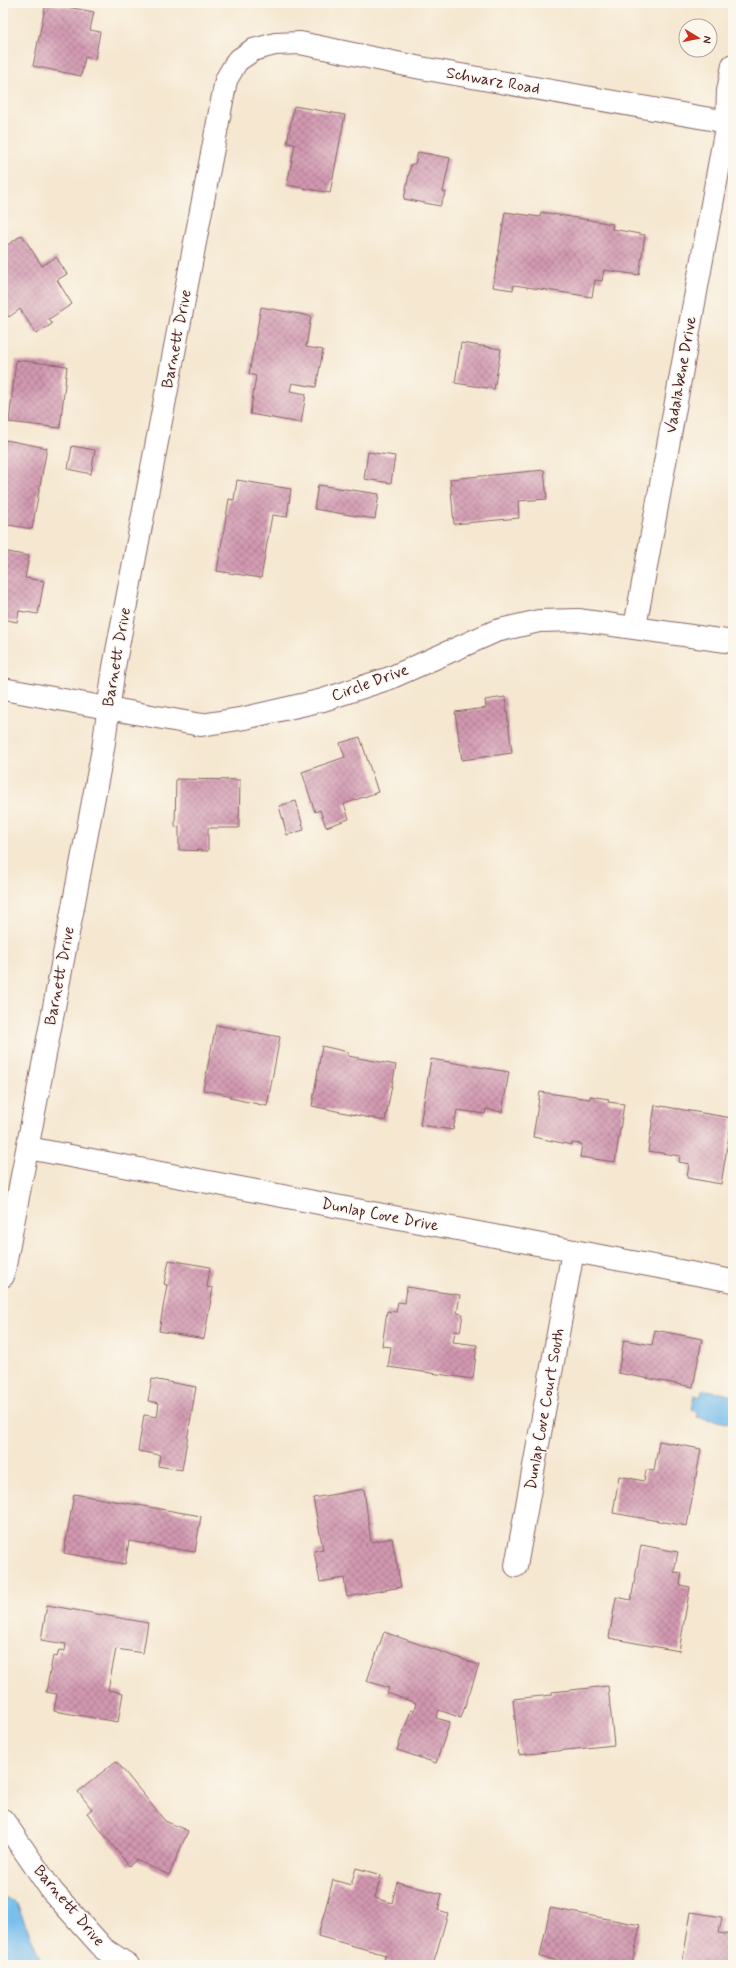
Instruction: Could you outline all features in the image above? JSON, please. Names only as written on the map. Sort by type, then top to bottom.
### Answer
[{"type":"street","name":"Schwarz Road","points":[[253,50],[275,44],[300,43],[421,68],[730,122]]},
{"type":"street","name":"Barnett Drive","points":[[3,1276],[103,749],[116,659],[226,80],[237,61],[253,50]]},
{"type":"street","name":"Vadalabene Drive","points":[[635,628],[730,122],[728,91],[733,65]]},
{"type":"street","name":"Circle Drive","points":[[3,689],[201,726],[323,700],[390,678],[496,631],[532,623],[578,620],[733,642]]},
{"type":"street","name":"Dunlap Cove Drive","points":[[28,1148],[733,1281]]},
{"type":"street","name":"Dunlap Cove Court South","points":[[516,1566],[573,1251]]},
{"type":"street","name":"Barnett Drive","points":[[3,1820],[52,1891],[104,1949],[128,1965]]},
{"type":"water","points":[[703,1389],[733,1396],[733,1424],[697,1417],[698,1412],[692,1410],[695,1395],[700,1397]]},
{"type":"water","points":[[3,1896],[17,1904],[43,1965],[3,1965]]},
{"type":"building","points":[[46,3],[94,12],[90,30],[100,32],[95,59],[85,57],[81,76],[33,66]]},
{"type":"building","points":[[294,106],[345,115],[330,193],[287,185],[295,144],[287,143]]},
{"type":"building","points":[[418,152],[450,158],[443,192],[446,192],[440,206],[404,199],[411,164],[415,164]]},
{"type":"building","points":[[505,212],[540,217],[541,212],[613,224],[612,229],[645,235],[639,275],[604,270],[602,281],[595,280],[592,297],[514,285],[513,290],[493,287]]},
{"type":"building","points":[[22,235],[42,266],[56,257],[67,274],[57,280],[72,304],[49,319],[52,324],[36,334],[20,309],[9,317],[3,309],[3,248]]},
{"type":"building","points":[[261,307],[311,316],[306,347],[323,350],[316,387],[292,383],[290,391],[306,394],[301,423],[250,414],[256,376],[249,374]]},
{"type":"building","points":[[461,343],[501,349],[494,389],[455,383]]},
{"type":"building","points":[[16,360],[67,366],[60,428],[9,422]]},
{"type":"building","points":[[6,440],[47,448],[32,529],[3,524],[3,453]]},
{"type":"building","points":[[72,446],[95,450],[91,474],[68,469]]},
{"type":"building","points":[[368,452],[395,456],[391,483],[364,479]]},
{"type":"building","points":[[544,470],[547,499],[518,501],[519,518],[454,524],[450,479]]},
{"type":"building","points":[[237,480],[291,489],[287,517],[272,515],[261,578],[217,571],[229,499],[234,500]]},
{"type":"building","points":[[318,485],[379,494],[375,519],[314,509]]},
{"type":"building","points":[[3,551],[29,556],[25,578],[44,581],[38,614],[19,611],[17,622],[3,619]]},
{"type":"building","points":[[505,697],[512,753],[462,760],[455,712],[486,708],[485,700]]},
{"type":"building","points":[[360,737],[378,792],[344,804],[349,819],[326,827],[320,810],[315,812],[302,772],[345,757],[340,743]]},
{"type":"building","points":[[176,779],[240,780],[239,828],[208,828],[208,851],[179,850],[179,826],[175,827]]},
{"type":"building","points":[[296,801],[304,830],[287,835],[279,806]]},
{"type":"building","points":[[216,1025],[280,1037],[267,1106],[230,1098],[228,1095],[203,1090]]},
{"type":"building","points":[[322,1046],[348,1052],[348,1056],[396,1065],[385,1121],[312,1106]]},
{"type":"building","points":[[431,1059],[509,1072],[502,1112],[486,1109],[485,1114],[457,1110],[453,1130],[420,1125]]},
{"type":"building","points":[[540,1092],[590,1099],[590,1096],[609,1099],[608,1102],[624,1104],[615,1162],[580,1157],[582,1144],[572,1143],[572,1145],[533,1137]]},
{"type":"building","points":[[655,1105],[732,1118],[721,1184],[687,1178],[689,1164],[679,1162],[680,1156],[648,1151]]},
{"type":"building","points":[[169,1260],[210,1267],[207,1287],[213,1288],[204,1339],[159,1331],[167,1285],[164,1284]]},
{"type":"building","points":[[407,1287],[460,1295],[457,1313],[463,1314],[460,1332],[455,1331],[453,1342],[477,1345],[473,1379],[388,1367],[391,1347],[382,1346],[387,1311],[396,1312],[398,1302],[405,1303]]},
{"type":"building","points":[[655,1330],[702,1339],[693,1387],[618,1373],[624,1340],[652,1345]]},
{"type":"building","points":[[152,1379],[196,1387],[182,1470],[158,1466],[160,1455],[138,1451],[144,1415],[157,1417],[159,1403],[148,1401]]},
{"type":"building","points":[[659,1441],[701,1449],[687,1526],[613,1513],[619,1476],[644,1481],[646,1470],[654,1471]]},
{"type":"building","points":[[364,1489],[371,1542],[392,1538],[401,1587],[347,1597],[344,1578],[320,1582],[314,1551],[323,1549],[313,1498]]},
{"type":"building","points":[[74,1494],[201,1516],[195,1552],[129,1541],[125,1564],[64,1553]]},
{"type":"building","points":[[641,1545],[678,1552],[674,1572],[682,1573],[680,1585],[690,1587],[679,1651],[609,1638],[616,1597],[631,1600]]},
{"type":"building","points":[[47,1605],[148,1623],[143,1653],[116,1649],[108,1690],[123,1693],[118,1722],[54,1711],[57,1694],[46,1692],[53,1656],[57,1657],[59,1650],[65,1651],[66,1644],[41,1640]]},
{"type":"building","points":[[384,1632],[479,1665],[461,1718],[439,1710],[436,1718],[450,1722],[436,1763],[397,1750],[411,1710],[414,1711],[416,1703],[387,1693],[389,1688],[367,1681]]},
{"type":"building","points":[[608,1686],[614,1745],[519,1755],[513,1699],[552,1695],[552,1692]]},
{"type":"building","points":[[116,1761],[165,1821],[188,1831],[169,1875],[136,1860],[129,1866],[87,1813],[92,1809],[78,1792]]},
{"type":"building","points":[[356,1868],[381,1875],[375,1898],[392,1903],[397,1882],[442,1894],[438,1910],[448,1913],[433,1965],[397,1965],[383,1961],[386,1955],[318,1936],[333,1880],[351,1885]]},
{"type":"building","points":[[550,1908],[640,1925],[632,1965],[581,1965],[540,1957]]},
{"type":"building","points":[[691,1912],[722,1917],[719,1933],[732,1935],[733,1931],[733,1965],[682,1965]]}]
